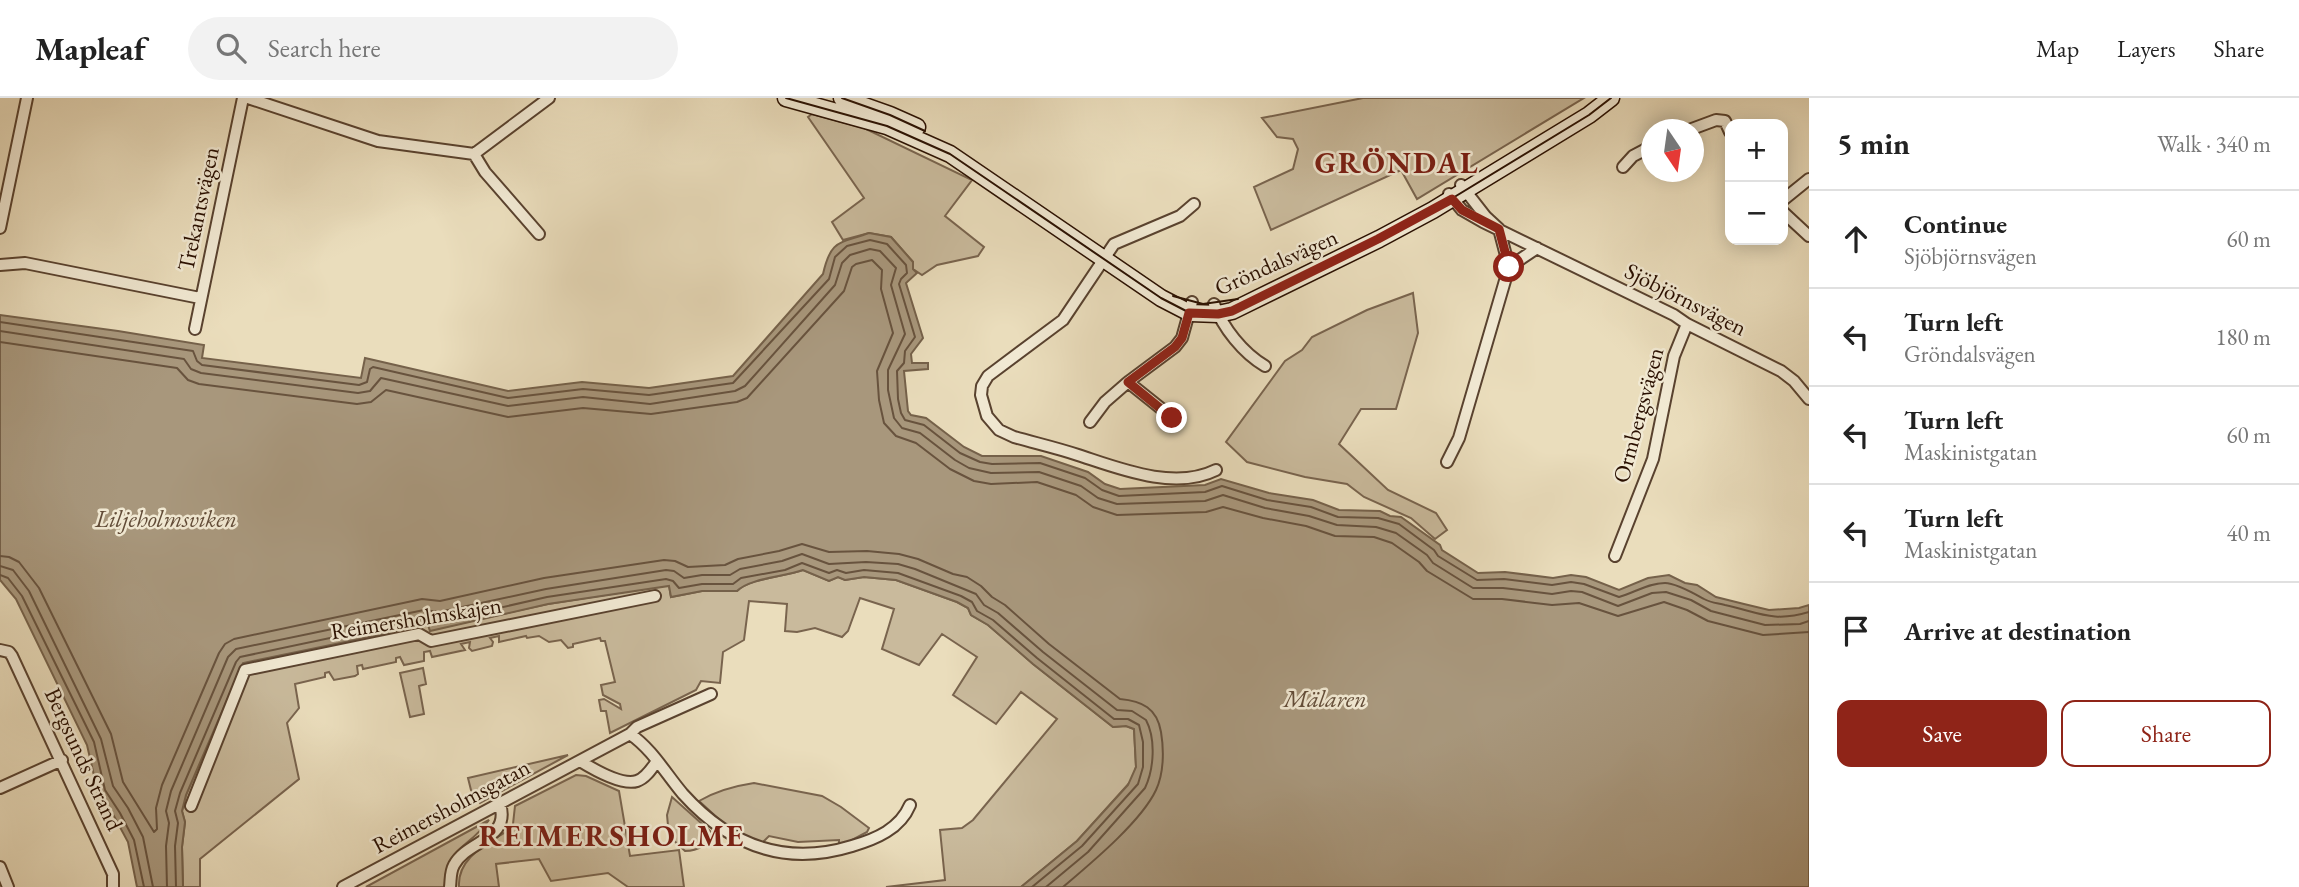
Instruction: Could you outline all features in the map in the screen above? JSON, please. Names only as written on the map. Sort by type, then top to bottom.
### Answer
[{"type":"street","points":[[0,228],[27,98]]},
{"type":"street","points":[[245,98],[379,141],[474,154],[549,98]]},
{"type":"street","name":"Trekantsvägen","points":[[195,329],[245,98]]},
{"type":"street","name":"Gröndalsvägen","points":[[786,98],[844,103],[950,155],[1104,256],[1161,298],[1191,307],[1216,309],[1254,301],[1378,239],[1589,115],[1611,98]]},
{"type":"street","name":"Gröndalsvägen","points":[[1457,192],[1597,98]]},
{"type":"street","points":[[1704,124],[1716,120],[1725,121]]},
{"type":"street","points":[[1623,167],[1641,152]]},
{"type":"street","points":[[474,154],[485,172],[540,234]]},
{"type":"street","points":[[1788,196],[1809,179]]},
{"type":"street","name":"Sjöbjörnsvägen","points":[[1457,192],[1462,210],[1781,371],[1808,395]]},
{"type":"street","points":[[1194,204],[1180,216],[1114,244],[1063,320],[996,369],[982,386],[983,404],[987,416],[999,430],[1119,470],[1160,478],[1206,475],[1216,470]]},
{"type":"street","points":[[1788,217],[1809,236]]},
{"type":"street","points":[[1447,462],[1459,438],[1509,267],[1499,229]]},
{"type":"street","points":[[1509,267],[1537,248]]},
{"type":"street","points":[[0,265],[25,263],[201,298]]},
{"type":"street","points":[[1090,422],[1105,401],[1175,347],[1182,338],[1191,307]]},
{"type":"street","points":[[1216,309],[1250,358],[1265,366]]},
{"type":"street","name":"Ormbergsvägen","points":[[1615,556],[1653,460],[1674,356],[1687,324]]},
{"type":"street","points":[[1128,382],[1172,418]]},
{"type":"street","name":"Reimersholmskajen","points":[[191,806],[245,670],[419,634],[431,641],[655,596]]},
{"type":"street","name":"Bergsunds Strand","points":[[4,651],[62,760],[113,874],[113,887]]},
{"type":"street","name":"Reimersholmsgatan","points":[[342,887],[630,734],[637,727],[711,694]]},
{"type":"street","points":[[630,734],[644,746],[684,795],[719,828],[734,838],[780,852],[808,855],[861,843],[893,828],[904,818],[910,804]]},
{"type":"street","points":[[0,788],[62,760]]},
{"type":"street","points":[[580,761],[626,782],[636,782],[644,777],[657,761]]},
{"type":"street","points":[[450,887],[454,863],[497,830],[502,823],[500,804]]},
{"type":"street","points":[[0,867],[8,887]]},
{"type":"shaded area","points":[[1363,98],[1584,98],[1417,199],[1401,170],[1271,230],[1254,187],[1293,169],[1298,149],[1293,139],[1277,137],[1262,118]]},
{"type":"shaded area","points":[[812,114],[864,128],[972,180],[945,216],[984,247],[978,256],[937,265],[922,275],[913,269],[913,262],[891,237],[869,233],[843,240],[832,222],[864,198],[808,117]]},
{"type":"shaded area","points":[[1413,293],[1418,333],[1396,409],[1361,409],[1339,444],[1388,490],[1436,513],[1447,530],[1435,539],[1411,518],[1364,497],[1347,484],[1305,477],[1247,462],[1226,442],[1285,361],[1302,350],[1312,337],[1367,310]]},
{"type":"shaded area","points":[[803,570],[829,581],[838,577],[845,580],[864,577],[896,580],[968,608],[971,615],[988,625],[1113,727],[1126,726],[1134,729],[1136,767],[1132,780],[1077,841],[1021,887],[886,887],[945,880],[940,830],[962,828],[973,820],[1057,719],[1021,692],[996,724],[953,695],[977,657],[942,634],[919,665],[882,649],[894,609],[860,598],[848,631],[842,637],[815,628],[797,632],[785,631],[787,604],[749,601],[744,640],[723,652],[720,683],[701,681],[696,690],[610,733],[606,711],[601,711],[599,700],[604,699],[621,709],[620,704],[603,695],[601,685],[615,682],[605,641],[600,638],[573,644],[573,647],[568,648],[561,640],[549,642],[539,636],[499,642],[499,636],[490,638],[492,646],[472,651],[469,648],[470,642],[461,644],[465,650],[432,657],[430,651],[424,652],[424,661],[404,665],[400,657],[396,658],[396,662],[363,669],[362,665],[357,666],[358,674],[355,676],[334,680],[329,672],[325,673],[325,677],[295,684],[299,708],[287,723],[299,779],[200,859],[200,887],[183,887],[182,847],[185,822],[182,811],[186,795],[242,664],[429,625],[430,630],[548,604],[669,585],[671,597],[702,591],[737,591],[759,580]]},
{"type":"shaded area","points":[[423,668],[426,684],[419,686],[424,714],[410,717],[400,673]]},
{"type":"shaded area","points":[[568,755],[480,803],[471,790],[468,778]]},
{"type":"shaded area","points":[[576,775],[586,776],[619,791],[630,856],[679,850],[684,887],[628,887],[608,873],[551,881],[539,859],[496,864],[499,887],[459,887],[463,867],[468,859],[510,829],[515,806]]},
{"type":"shaded area","points":[[754,783],[822,796],[869,828],[867,832],[839,847],[839,840],[798,842],[769,836],[761,844],[734,833],[699,801],[725,789]]},
{"type":"shaded area","points":[[672,797],[711,832],[702,846],[685,851],[669,836],[667,815]]},
{"type":"shaded area","points":[[489,820],[454,855],[446,873],[445,887],[366,887]]},
{"type":"water","name":"Liljeholmsviken","points":[[869,233],[891,237],[913,262],[913,269],[917,273],[906,283],[923,338],[911,354],[912,363],[928,363],[928,369],[904,371],[908,411],[911,415],[926,418],[964,447],[982,456],[1041,456],[1088,472],[1105,484],[1120,489],[1205,485],[1221,479],[1269,493],[1313,500],[1339,510],[1380,511],[1401,517],[1440,545],[1442,550],[1478,573],[1505,572],[1553,578],[1571,575],[1586,577],[1619,590],[1648,578],[1669,575],[1685,583],[1697,585],[1716,597],[1769,610],[1809,605],[1809,887],[1021,887],[1077,841],[1128,785],[1136,767],[1134,729],[1126,726],[1113,727],[988,625],[971,615],[968,608],[957,602],[896,580],[864,577],[845,580],[838,577],[829,581],[803,570],[759,580],[737,591],[702,591],[671,597],[669,586],[548,604],[430,631],[428,625],[243,663],[186,795],[182,811],[185,822],[182,847],[183,887],[137,887],[128,842],[98,793],[87,745],[16,599],[0,580],[0,315],[204,345],[202,358],[361,378],[365,358],[508,391],[582,382],[649,388],[733,376],[823,274],[833,249],[838,244]]},
{"type":"tram line","points":[[786,98],[887,126],[950,154],[1161,298],[1190,313],[1218,314],[1232,311],[1433,210],[1589,115],[1611,98]]},
{"type":"tram line","points":[[842,98],[925,131]]},
{"type":"tram line","points":[[1173,296],[1203,304],[1238,299]]},
{"type":"district","name":"GRÖNDAL","points":[[1397,162]]},
{"type":"district","name":"REIMERSHOLME","points":[[612,835]]},
{"type":"route","points":[[1172,418],[1128,382],[1175,347],[1182,338],[1189,313],[1203,315],[1232,311],[1452,199],[1462,210],[1499,229],[1509,267]]},
{"type":"water label","name":"Mälaren","points":[[1325,698]]}]
